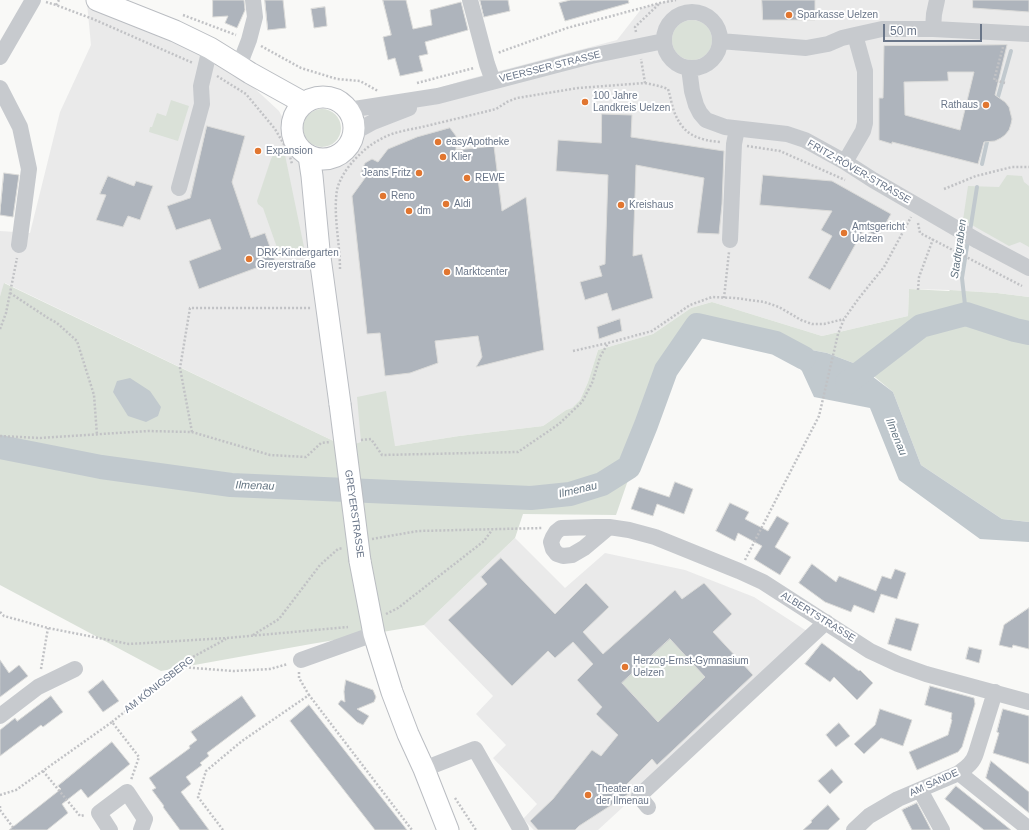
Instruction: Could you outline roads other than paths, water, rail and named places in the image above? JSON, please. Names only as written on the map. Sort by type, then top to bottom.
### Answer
[{"type":"main road","points":[[97,0],[175,31],[210,48],[244,69],[299,110]]},
{"type":"main road","points":[[328,97],[342,104],[348,110],[352,117],[353,133],[346,148],[340,153],[325,159],[316,158],[309,156],[296,144],[292,126],[299,110],[312,99],[328,97]]},
{"type":"main road","name":"GREYERSTRASSE","points":[[309,156],[319,250],[360,561],[373,628],[392,692],[448,830]]},
{"type":"main road","name":"GREYERSTRASSE","points":[[319,250],[326,177],[332,157]]},
{"type":"main road","name":"GREYERSTRASSE","points":[[424,769],[460,830]]},
{"type":"street","points":[[244,69],[249,40],[255,18],[253,0]]},
{"type":"street","points":[[470,0],[493,82]]},
{"type":"street","points":[[933,29],[937,0]]},
{"type":"street","points":[[0,57],[39,1]]},
{"type":"street","points":[[703,7],[708,17],[717,27],[720,41],[716,54],[712,59],[702,66],[689,68],[674,62],[669,56],[665,49],[664,34],[666,28],[675,17],[688,12],[694,12],[703,7]]},
{"type":"street","points":[[720,41],[806,48],[828,44],[854,34],[882,29],[933,29],[1029,34]]},
{"type":"street","points":[[845,162],[856,145],[865,123],[865,70],[854,34]]},
{"type":"street","name":"VEERSSER STRASSE","points":[[348,110],[438,96],[591,56],[664,41]]},
{"type":"street","points":[[179,188],[202,104],[201,86],[210,48]]},
{"type":"street","name":"FRITZ-RÖVER-STRASSE","points":[[689,68],[692,91],[696,106],[706,120],[725,127],[787,134],[805,140],[845,162],[913,211],[958,229],[1029,268]]},
{"type":"street","points":[[0,88],[20,127],[29,169],[19,245]]},
{"type":"street","name":"VEERSSER STRASSE","points":[[353,133],[373,122],[438,96]]},
{"type":"street","points":[[730,240],[734,144],[737,129]]},
{"type":"street","name":"ALBERTSTRASSE","points":[[609,528],[584,548],[572,555],[563,556],[557,554],[553,549],[551,542],[556,532],[561,528],[609,528],[629,530],[655,537],[763,582],[870,651],[898,664],[926,674],[1029,702]]},
{"type":"street","points":[[648,807],[639,796],[826,622]]},
{"type":"street","points":[[301,660],[359,639],[373,628]]},
{"type":"street","points":[[0,716],[38,686],[75,669]]},
{"type":"street","name":"AM SANDE","points":[[854,830],[869,816],[898,799],[959,773],[967,768],[973,761],[994,692]]},
{"type":"street","points":[[424,769],[475,749],[521,830]]},
{"type":"street","points":[[959,773],[1029,829]]},
{"type":"street","points":[[920,790],[942,830]]},
{"type":"street","points":[[110,830],[99,813],[127,792],[145,819],[141,830]]},
{"type":"water","points":[[776,343],[827,353],[856,364],[893,392],[921,465],[1002,519],[1029,522],[1029,542],[980,539],[899,480],[870,408],[814,397],[802,371]]},
{"type":"water","points":[[130,378],[150,391],[161,407],[158,416],[146,422],[128,416],[113,392],[117,381]]},
{"type":"waterway","name":"Stadtgraben","points":[[998,97],[1011,51]]},
{"type":"waterway","name":"Stadtgraben","points":[[982,164],[987,142]]},
{"type":"waterway","name":"Stadtgraben","points":[[970,231],[977,187]]},
{"type":"waterway","name":"Stadtgraben","points":[[966,314],[962,278],[968,240]]},
{"type":"waterway","points":[[847,383],[921,326],[966,314],[1029,333]]},
{"type":"waterway","name":"Ilmenau","points":[[0,447],[101,467],[231,485],[531,498],[570,494],[602,484],[629,467],[666,370],[697,325],[776,343],[804,358]]},
{"type":"place","name":"Sparkasse Uelzen","points":[[789,15]]},
{"type":"place","name":"100 Jahre Landkreis Uelzen","points":[[585,102]]},
{"type":"place","name":"Rathaus","points":[[986,105]]},
{"type":"place","name":"easyApotheke","points":[[438,142]]},
{"type":"place","name":"Expansion","points":[[258,151]]},
{"type":"place","name":"Klier","points":[[443,157]]},
{"type":"place","name":"Jeans Fritz","points":[[419,173]]},
{"type":"place","name":"REWE","points":[[467,178]]},
{"type":"place","name":"Reno","points":[[383,196]]},
{"type":"place","name":"Aldi","points":[[446,204]]},
{"type":"place","name":"Kreishaus","points":[[621,205]]},
{"type":"place","name":"dm","points":[[409,211]]},
{"type":"place","name":"Amtsgericht Uelzen","points":[[844,233]]},
{"type":"place","name":"DRK-Kindergarten Greyerstraße","points":[[249,259]]},
{"type":"place","name":"Marktcenter","points":[[447,272]]},
{"type":"place","name":"Herzog-Ernst-Gymnasium Uelzen","points":[[625,667]]},
{"type":"place","name":"Theater an der Ilmenau","points":[[588,795]]}]
